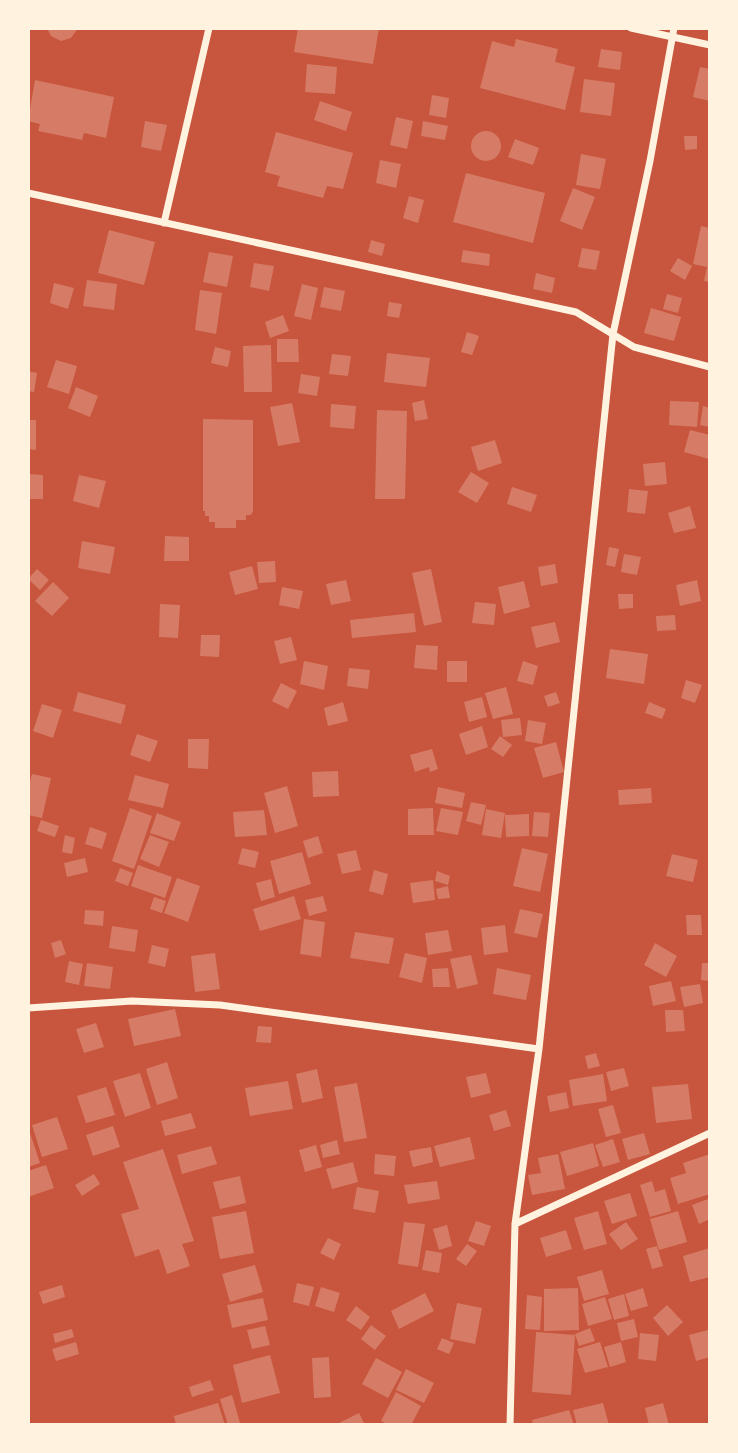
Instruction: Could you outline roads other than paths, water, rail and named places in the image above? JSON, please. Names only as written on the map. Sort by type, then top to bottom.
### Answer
[{"type":"street","points":[[164,223],[209,28]]},
{"type":"street","points":[[631,28],[710,46]]},
{"type":"street","points":[[510,1425],[515,1224],[539,1049],[613,334],[650,161],[674,28]]},
{"type":"street","points":[[28,193],[576,312],[634,347],[710,367]]},
{"type":"street","points":[[28,1007],[132,1000],[220,1005],[539,1049]]},
{"type":"street","points":[[515,1224],[710,1133]]}]
